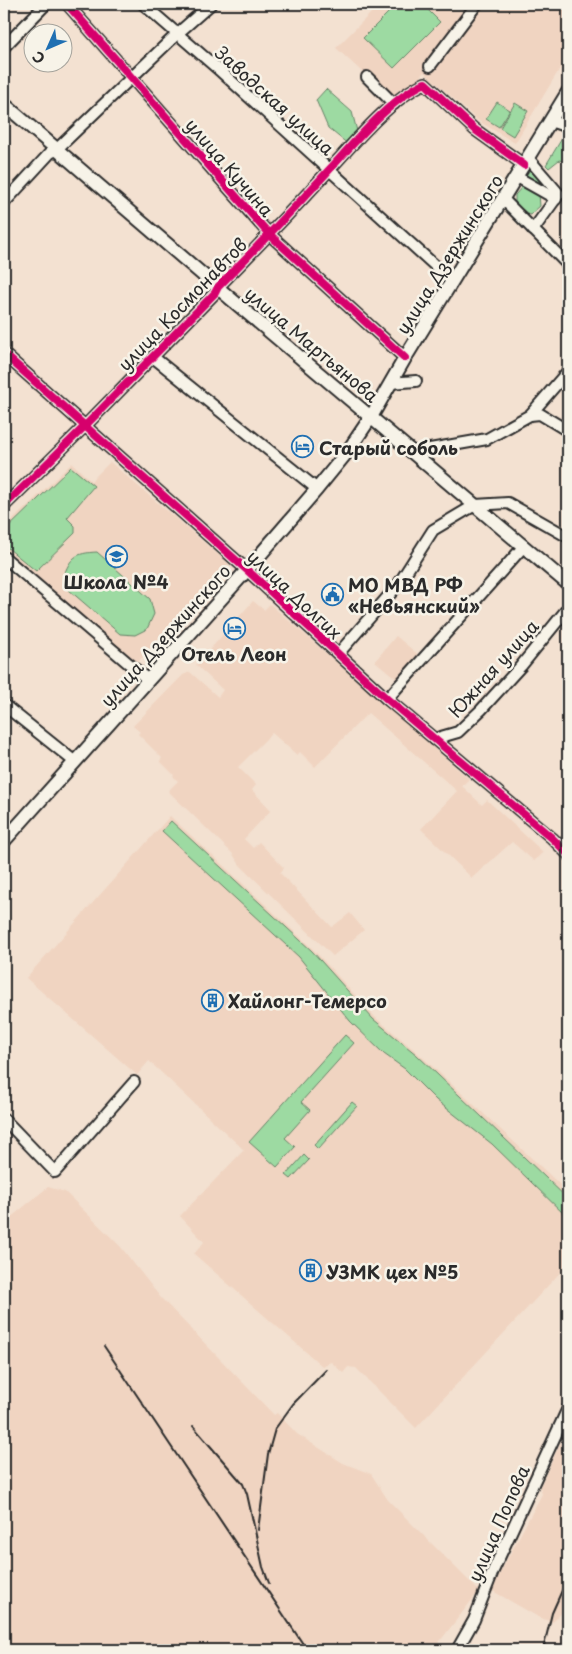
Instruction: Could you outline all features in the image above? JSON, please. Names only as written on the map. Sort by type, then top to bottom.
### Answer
[{"type":"main road","name":"улица Дзержинского","points":[[4,841],[247,570],[348,451],[371,417],[405,358],[568,92]]},
{"type":"main road","name":"улица Мартьянова","points":[[4,104],[568,584]]},
{"type":"street","points":[[4,47],[46,4]]},
{"type":"street","name":"улица Кучина","points":[[67,4],[269,234],[405,358]]},
{"type":"street","name":"Заводская улица","points":[[143,4],[452,281]]},
{"type":"street","points":[[4,203],[50,153],[56,150],[211,4]]},
{"type":"street","points":[[430,66],[477,4]]},
{"type":"street","points":[[367,77],[394,104]]},
{"type":"street","name":"улица Космонавтов","points":[[4,506],[215,293],[218,287],[348,149],[394,104],[424,83],[474,129],[526,162]]},
{"type":"street","points":[[550,121],[568,127]]},
{"type":"street","points":[[526,162],[559,194],[533,230]]},
{"type":"street","points":[[517,177],[556,199]]},
{"type":"street","points":[[504,199],[568,265]]},
{"type":"street","name":"улица Долгих","points":[[4,354],[247,570],[387,699],[552,838],[568,854]]},
{"type":"street","points":[[153,357],[317,489]]},
{"type":"street","points":[[412,452],[487,439],[530,415],[568,371]]},
{"type":"street","points":[[390,383],[416,381]]},
{"type":"street","points":[[530,415],[540,414],[568,431]]},
{"type":"street","points":[[338,654],[398,585],[433,530],[475,505],[508,503],[568,537]]},
{"type":"street","points":[[387,699],[524,546]]},
{"type":"street","points":[[4,557],[148,680]]},
{"type":"street","name":"Южная улица","points":[[434,739],[458,732],[482,710],[568,608]]},
{"type":"street","points":[[4,705],[75,762]]},
{"type":"street","points":[[4,1119],[54,1172],[134,1082]]},
{"type":"street","name":"улица Попова","points":[[457,1650],[474,1620],[493,1571],[568,1408]]},
{"type":"shaded area","points":[[380,4],[451,4],[455,10],[466,11],[472,4],[568,4],[568,55],[515,143],[477,120],[424,72],[396,103],[336,48]]},
{"type":"shaded area","name":"Школа №4","points":[[110,462],[229,564],[137,663],[4,549],[4,528],[72,463],[91,481]]},
{"type":"shaded area","points":[[253,601],[264,610],[270,604],[469,779],[462,786],[482,805],[487,800],[543,852],[534,861],[512,842],[472,878],[421,829],[457,791],[368,713],[315,767],[300,752],[297,755],[272,733],[238,767],[256,785],[252,790],[271,810],[244,839],[253,848],[259,842],[284,868],[280,873],[332,927],[350,913],[364,930],[333,956],[168,791],[178,781],[160,761],[162,758],[138,734],[140,732],[133,726],[183,675],[190,672],[218,697],[223,690],[196,665]]},
{"type":"shaded area","points":[[396,636],[421,657],[399,681],[375,661]]},
{"type":"shaded area","points":[[170,816],[314,950],[376,1018],[418,1053],[568,1192],[568,1264],[416,1428],[356,1368],[348,1367],[343,1373],[331,1362],[322,1366],[194,1254],[204,1242],[180,1216],[244,1150],[149,1061],[137,1075],[26,978]]},
{"type":"shaded area","points":[[48,1187],[65,1192],[120,1246],[161,1298],[274,1415],[277,1413],[297,1434],[343,1463],[371,1474],[388,1500],[479,1591],[433,1650],[6,1650],[4,1647],[4,1223]]},
{"type":"shaded area","points":[[568,1427],[568,1606],[553,1622],[540,1618],[491,1590],[542,1494],[540,1487]]},
{"type":"green space","points":[[397,4],[422,4],[440,22],[394,68],[363,38]]},
{"type":"green space","points":[[326,89],[352,112],[358,135],[349,145],[328,128],[316,100]]},
{"type":"green space","points":[[497,102],[510,110],[499,127],[486,119]]},
{"type":"green space","points":[[515,103],[528,111],[513,136],[500,128]]},
{"type":"green space","points":[[567,130],[567,162],[559,160],[549,168],[546,165]]},
{"type":"green space","points":[[532,167],[550,187],[547,190],[525,177]]},
{"type":"green space","points":[[522,187],[531,188],[539,194],[540,206],[530,215],[515,204],[515,195]]},
{"type":"green space","points":[[71,467],[94,486],[67,518],[75,526],[75,533],[36,571],[4,545],[4,532]]},
{"type":"green space","points":[[97,552],[150,599],[154,614],[147,629],[135,635],[120,634],[69,590],[63,577],[71,561],[79,555]]},
{"type":"green space","points":[[171,821],[312,951],[373,1019],[417,1055],[568,1199],[568,1218],[492,1144],[436,1100],[405,1069],[384,1054],[350,1021],[299,957],[162,831]]},
{"type":"green space","points":[[345,1035],[354,1043],[301,1102],[310,1110],[285,1138],[295,1147],[277,1167],[249,1142]]},
{"type":"green space","points":[[352,1102],[357,1106],[318,1149],[314,1145]]},
{"type":"green space","points":[[304,1155],[309,1160],[291,1179],[286,1175]]},
{"type":"railway","points":[[104,1346],[307,1650]]},
{"type":"railway","points":[[258,1530],[268,1454],[275,1429],[293,1404],[326,1370]]},
{"type":"railway","points":[[193,1426],[243,1484],[247,1494],[263,1567],[269,1583]]},
{"type":"railway","points":[[543,1650],[552,1613],[568,1577]]},
{"type":"railway","points":[[562,1650],[568,1639]]},
{"type":"cycle path","points":[[67,4],[269,234],[405,358]]},
{"type":"cycle path","points":[[4,506],[215,293],[218,287],[362,134],[386,110],[412,90],[425,83],[474,129],[524,165]]},
{"type":"cycle path","points":[[4,354],[247,570],[387,699],[552,838],[568,854]]},
{"type":"place","name":"Старый соболь","points":[[303,447]]},
{"type":"place","name":"Школа №4","points":[[116,556]]},
{"type":"place","name":"МО МВД РФ «Невьянский»","points":[[332,594]]},
{"type":"place","name":"Отель Леон","points":[[234,628]]},
{"type":"place","name":"Хайлонг-Темерсо","points":[[212,1000]]},
{"type":"place","name":"УЗМК цех №5","points":[[310,1271]]}]
